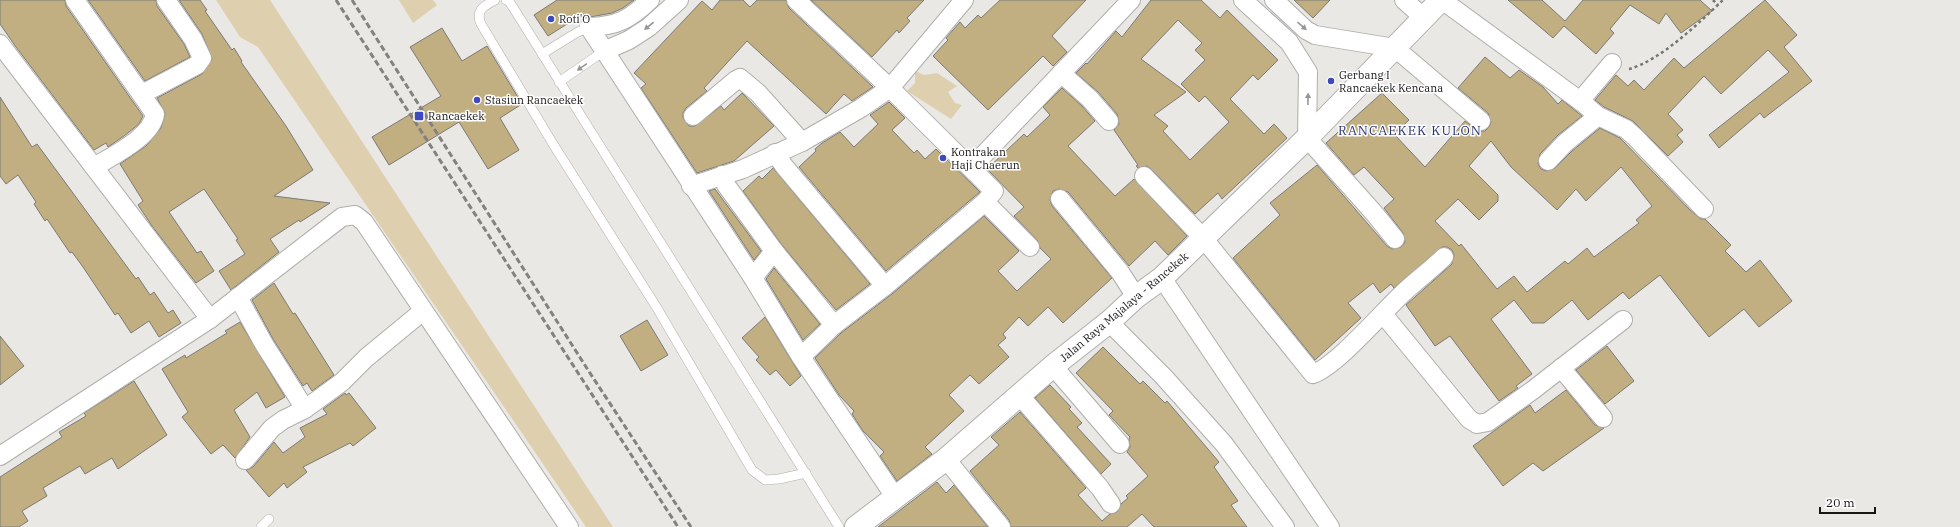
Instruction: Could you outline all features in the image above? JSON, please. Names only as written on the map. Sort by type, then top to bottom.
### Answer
[{"type":"main road","name":"Jalan Raya Majalaya - Rancekek","points":[[856,527],[946,459],[1053,366],[1109,322],[1136,297],[1162,278],[1307,138],[1441,0]]},
{"type":"street","points":[[75,0],[155,114],[154,122],[139,139],[94,168]]},
{"type":"street","points":[[142,94],[197,65],[202,58],[193,39],[166,0]]},
{"type":"street","points":[[650,0],[638,11],[616,24],[589,28],[691,186],[753,278],[801,357],[895,497]]},
{"type":"street","points":[[604,51],[629,40],[649,27],[679,0]]},
{"type":"street","points":[[796,0],[890,88],[994,191],[985,202],[885,286],[834,326],[801,357]]},
{"type":"street","points":[[691,186],[743,169],[775,153],[802,142],[833,126],[890,88],[964,0]]},
{"type":"street","points":[[971,168],[1131,0]]},
{"type":"street","points":[[1243,0],[1290,42],[1308,72],[1307,138],[1374,213],[1395,239]]},
{"type":"street","points":[[1274,0],[1306,30],[1315,36],[1395,48],[1481,121]]},
{"type":"street","points":[[1404,0],[1423,17]]},
{"type":"street","points":[[1441,0],[1580,101],[1598,116],[1626,129],[1704,209]]},
{"type":"street","points":[[0,44],[210,319]]},
{"type":"street","points":[[1580,101],[1612,64]]},
{"type":"street","points":[[1061,73],[1090,99],[1109,121]]},
{"type":"street","points":[[693,116],[740,78],[758,93],[802,142]]},
{"type":"street","points":[[1548,160],[1598,116]]},
{"type":"street","points":[[775,153],[784,166],[885,286]]},
{"type":"street","points":[[722,175],[726,186],[834,326]]},
{"type":"street","points":[[1144,176],[1204,239],[1313,374],[1320,371],[1444,257]]},
{"type":"street","points":[[1060,199],[1120,272],[1136,297]]},
{"type":"street","points":[[985,202],[1030,248]]},
{"type":"street","points":[[0,456],[210,319],[342,217],[355,215],[364,222],[570,527]]},
{"type":"street","points":[[753,278],[774,250]]},
{"type":"street","points":[[1162,278],[1330,527]]},
{"type":"street","points":[[238,297],[305,409]]},
{"type":"street","points":[[245,460],[272,428],[283,420],[305,409],[342,382],[366,358],[423,311]]},
{"type":"street","points":[[1383,314],[1468,419],[1477,424],[1488,422],[1623,320]]},
{"type":"street","points":[[1109,322],[1163,376],[1220,438],[1285,527]]},
{"type":"street","points":[[1053,366],[1120,444]]},
{"type":"street","points":[[1561,368],[1603,418]]},
{"type":"street","points":[[1020,396],[1100,488],[1111,504]]},
{"type":"street","points":[[946,459],[1001,527]]},
{"type":"lane","points":[[495,0],[479,12],[478,17],[481,24],[553,144],[657,308],[752,470],[765,480],[779,479],[806,473]]},
{"type":"lane","points":[[506,0],[509,1],[839,527]]},
{"type":"lane","points":[[542,54],[576,33],[589,28]]},
{"type":"lane","points":[[559,82],[604,51]]},
{"type":"lane","points":[[261,527],[269,519]]},
{"type":"path","points":[[1713,0],[1718,5]]},
{"type":"path","points":[[1612,64],[1627,69],[1639,66],[1684,36],[1723,0]]},
{"type":"shaded area","points":[[216,0],[270,0],[613,527],[586,527],[258,47],[240,37]]},
{"type":"shaded area","points":[[399,0],[433,0],[437,5],[413,23]]},
{"type":"shaded area","points":[[915,71],[924,75],[937,73],[957,86],[948,92],[955,103],[962,105],[951,119],[907,91],[915,83]]},
{"type":"building","points":[[0,0],[65,0],[66,6],[143,116],[139,124],[108,147],[106,143],[94,150],[0,24]]},
{"type":"building","points":[[88,0],[156,0],[157,6],[184,44],[190,57],[145,81]]},
{"type":"building","points":[[179,0],[200,0],[207,10],[205,11],[232,50],[234,48],[242,61],[241,62],[286,126],[313,170],[274,196],[330,203],[300,222],[299,220],[270,239],[279,252],[231,290],[219,271],[245,254],[236,240],[238,239],[204,189],[169,212],[197,253],[201,251],[214,271],[196,283],[152,226],[138,205],[143,201],[120,164],[146,146],[161,128],[165,113],[157,98],[202,74],[212,59],[202,34]]},
{"type":"building","points":[[557,0],[634,0],[623,8],[612,13],[585,18],[583,14],[548,36],[534,15]]},
{"type":"building","points":[[720,0],[743,0],[750,7],[757,0],[786,0],[789,8],[873,87],[852,101],[844,94],[826,114],[747,41],[704,88],[707,91],[686,108],[683,113],[683,118],[689,126],[695,126],[721,106],[724,110],[742,93],[774,126],[734,161],[697,173],[641,88],[646,84],[634,73],[702,1],[712,10]]},
{"type":"building","points":[[811,0],[924,0],[907,18],[910,21],[899,33],[897,30],[872,57]]},
{"type":"building","points":[[1000,0],[1086,0],[1052,36],[1067,52],[1053,66],[1043,56],[988,110],[933,56],[948,40],[946,38],[960,22],[965,28],[978,15],[981,18]]},
{"type":"building","points":[[1151,0],[1201,0],[1220,18],[1227,10],[1278,60],[1258,80],[1253,75],[1230,99],[1264,134],[1274,124],[1287,138],[1222,199],[1218,193],[1195,214],[1151,169],[1147,166],[1138,168],[1136,166],[1138,165],[1114,130],[1119,124],[1117,114],[1098,92],[1076,73],[1086,63],[1087,64],[1116,31],[1122,37]],"holes":[[[1178,20],[1202,43],[1195,50],[1205,60],[1181,84],[1199,102],[1205,96],[1229,122],[1190,160],[1163,131],[1168,126],[1154,115],[1186,92],[1141,59]]]},
{"type":"building","points":[[1294,0],[1330,0],[1313,18]]},
{"type":"building","points":[[1508,0],[1542,0],[1565,21],[1583,0],[1700,0],[1712,11],[1681,33],[1666,13],[1659,24],[1630,5],[1610,29],[1614,33],[1596,54],[1564,26],[1553,38]]},
{"type":"building","points":[[1765,0],[1797,35],[1784,47],[1812,81],[1764,118],[1760,113],[1719,148],[1709,135],[1789,72],[1768,50],[1721,94],[1704,76],[1668,114],[1683,130],[1677,135],[1683,142],[1668,156],[1633,121],[1604,107],[1595,100],[1616,75],[1628,86],[1634,80],[1644,90],[1674,58],[1684,68]]},
{"type":"building","name":"Stasiun Rancaekek","points":[[442,28],[462,61],[487,46],[522,104],[500,118],[519,150],[488,169],[459,122],[389,165],[372,137],[441,96],[410,47]]},
{"type":"building","points":[[1485,57],[1510,78],[1519,70],[1543,87],[1558,104],[1562,100],[1582,116],[1558,135],[1540,154],[1538,164],[1541,169],[1546,171],[1555,168],[1572,151],[1600,128],[1620,138],[1690,210],[1701,219],[1705,219],[1731,245],[1725,251],[1746,272],[1760,260],[1792,301],[1759,327],[1744,309],[1709,337],[1660,275],[1629,299],[1623,292],[1588,320],[1572,300],[1544,323],[1532,323],[1514,300],[1491,319],[1532,374],[1516,386],[1518,388],[1499,401],[1450,336],[1435,346],[1406,305],[1452,264],[1454,255],[1452,250],[1447,247],[1442,247],[1394,288],[1391,284],[1380,293],[1373,283],[1348,303],[1361,318],[1315,360],[1233,258],[1280,215],[1270,203],[1317,165],[1387,246],[1392,249],[1401,247],[1405,242],[1403,233],[1384,208],[1394,199],[1364,167],[1354,175],[1326,143],[1382,93],[1409,120],[1394,134],[1425,167],[1465,121],[1479,131],[1485,131],[1489,127],[1491,122],[1488,113],[1458,88]],"holes":[[[1491,141],[1511,167],[1557,210],[1576,189],[1586,201],[1621,167],[1652,206],[1636,220],[1639,223],[1594,257],[1587,248],[1568,264],[1565,261],[1527,292],[1514,276],[1497,289],[1461,244],[1459,246],[1435,221],[1458,199],[1479,220],[1498,201],[1498,195],[1469,166]]]},
{"type":"building","points":[[1062,88],[1082,106],[1095,121],[1068,146],[1115,196],[1134,179],[1187,236],[1168,255],[1155,241],[1129,266],[1068,192],[1059,189],[1053,191],[1050,200],[1052,206],[1112,278],[1063,323],[1048,307],[1028,326],[1019,317],[1003,334],[1006,338],[998,345],[1009,357],[979,384],[970,375],[949,395],[964,411],[925,447],[932,454],[897,481],[880,456],[884,452],[863,431],[852,414],[854,411],[839,395],[815,358],[841,333],[892,294],[984,216],[1019,251],[998,271],[1017,291],[1051,259],[1040,248],[1037,240],[1014,216],[1024,207],[987,169],[1024,134],[1027,137],[1050,115],[1043,107]]},
{"type":"building","points":[[0,97],[32,147],[37,144],[136,279],[138,277],[150,295],[154,292],[168,313],[173,310],[181,323],[159,337],[149,321],[131,333],[118,313],[115,315],[83,267],[72,252],[70,253],[47,219],[45,221],[34,204],[36,202],[18,175],[6,184],[0,176]]},
{"type":"building","points":[[889,102],[905,118],[892,130],[914,153],[917,150],[925,159],[936,149],[980,192],[886,271],[799,167],[816,151],[815,149],[822,143],[840,132],[854,147],[878,124],[870,115]]},
{"type":"building","points":[[773,168],[870,284],[836,310],[782,245],[743,191],[759,176],[762,179]]},
{"type":"building","points":[[715,189],[761,251],[754,260],[709,191]]},
{"type":"building","points":[[774,268],[820,324],[803,340],[766,279]]},
{"type":"building","points":[[274,283],[293,314],[295,313],[334,375],[312,391],[307,383],[303,386],[273,339],[252,300]]},
{"type":"building","points":[[765,317],[801,376],[790,386],[776,370],[770,375],[756,360],[759,357],[742,338]]},
{"type":"building","points":[[647,320],[668,355],[641,371],[620,336]]},
{"type":"building","points":[[240,322],[285,397],[266,408],[257,392],[234,410],[250,437],[235,458],[223,445],[211,454],[182,417],[188,412],[162,369],[185,355],[186,358],[227,333],[225,331]]},
{"type":"building","points":[[0,336],[24,366],[0,385]]},
{"type":"building","points":[[1607,346],[1634,381],[1605,404],[1576,370]]},
{"type":"building","points":[[1103,347],[1140,384],[1143,381],[1165,403],[1167,401],[1219,462],[1214,467],[1238,501],[1231,505],[1247,527],[1154,527],[1142,514],[1127,527],[1011,527],[1009,520],[970,471],[999,445],[991,437],[1020,412],[1086,488],[1078,495],[1102,521],[1110,514],[1117,512],[1121,504],[1128,498],[1126,496],[1148,476],[1127,452],[1130,447],[1130,437],[1109,415],[1113,411],[1076,373]]},
{"type":"building","points":[[134,381],[167,435],[118,469],[112,458],[85,474],[80,466],[43,488],[47,496],[22,511],[28,521],[19,527],[0,527],[0,477],[62,437],[59,432],[86,416],[84,413]]},
{"type":"building","points":[[1050,385],[1071,407],[1069,409],[1082,423],[1077,427],[1111,464],[1101,474],[1035,398]]},
{"type":"building","points":[[1566,390],[1595,425],[1604,428],[1543,471],[1533,463],[1503,486],[1473,446],[1530,405],[1535,413]]},
{"type":"building","points":[[345,393],[346,395],[349,393],[376,428],[353,446],[350,443],[303,467],[307,472],[287,488],[284,483],[269,497],[246,470],[253,467],[274,442],[283,453],[305,437],[300,428],[327,414],[323,409]]},
{"type":"building","points":[[937,482],[946,493],[954,485],[988,527],[878,527]]},
{"type":"railway","points":[[336,0],[678,527]]},
{"type":"railway","points":[[352,0],[588,370],[691,527]]},
{"type":"place","name":"Roti'O","points":[[551,19]]},
{"type":"place","name":"Gerbang I Rancaekek Kencana","points":[[1331,81]]},
{"type":"place","name":"Stasiun Rancaekek","points":[[477,100]]},
{"type":"place","name":"Rancaekek","points":[[419,116]]},
{"type":"place","name":"Kontrakan Haji Chaerun","points":[[943,158]]},
{"type":"district","name":"RANCAEKEK KULON","points":[[1410,130]]}]
